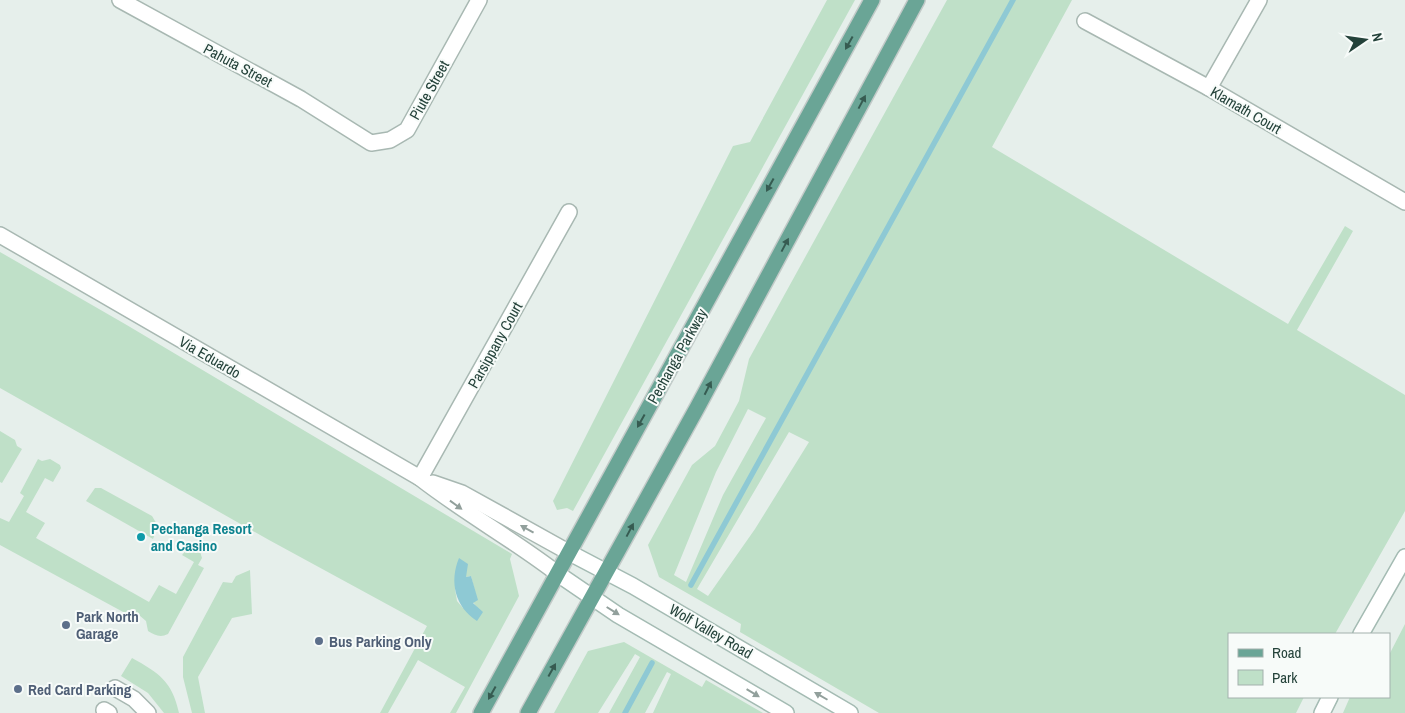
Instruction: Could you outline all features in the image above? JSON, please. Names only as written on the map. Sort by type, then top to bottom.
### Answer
[{"type":"main road","name":"Pechanga Parkway","points":[[481,713],[872,0]]},
{"type":"main road","points":[[528,713],[697,408],[917,0]]},
{"type":"street","name":"Pahuta Street","points":[[120,0],[301,99],[354,134]]},
{"type":"street","name":"Piute Street","points":[[354,134],[371,143],[390,140],[407,130],[479,0]]},
{"type":"street","points":[[1209,88],[1259,0]]},
{"type":"street","name":"Klamath Court","points":[[1085,22],[1209,88],[1405,202]]},
{"type":"street","name":"Parsippany Court","points":[[420,478],[569,212]]},
{"type":"street","name":"Via Eduardo","points":[[0,235],[420,478],[458,507],[534,556],[558,574]]},
{"type":"street","name":"Via Eduardo","points":[[420,478],[462,493],[570,553]]},
{"type":"street","name":"Wolf Valley Road","points":[[570,553],[633,586],[850,713]]},
{"type":"street","points":[[1362,633],[1405,558]]},
{"type":"street","points":[[558,574],[592,598],[786,713]]},
{"type":"street","points":[[115,688],[134,699],[148,713]]},
{"type":"street","points":[[1322,713],[1330,698]]},
{"type":"green space","points":[[827,0],[855,0],[573,511],[567,508],[557,510],[553,501],[733,146],[750,142]]},
{"type":"green space","points":[[947,0],[1072,0],[992,147],[1288,324],[1345,226],[1353,231],[1297,330],[1405,395],[1405,511],[1336,633],[1228,633],[1228,698],[1304,698],[1296,713],[879,713],[740,632],[741,624],[659,577],[648,545],[692,465],[715,446],[739,401],[749,359]],"holes":[[[748,409],[766,418],[723,495],[686,582],[674,575],[716,472]],[[789,432],[809,442],[755,529],[708,596],[697,589]]]},
{"type":"green space","points":[[0,252],[512,554],[510,559],[519,596],[456,713],[450,713],[465,687],[418,660],[388,713],[380,713],[427,626],[269,540],[0,388]],"holes":[[[466,569],[466,577],[471,576],[477,600],[473,602],[479,610],[463,608],[457,601],[455,589]]]},
{"type":"green space","points":[[0,431],[15,440],[17,446],[22,449],[2,483],[0,482]]},
{"type":"green space","points":[[38,459],[42,461],[50,459],[60,465],[61,468],[53,482],[45,478],[26,512],[45,523],[36,538],[149,602],[159,585],[176,594],[194,562],[182,555],[191,545],[199,548],[202,558],[198,565],[204,568],[168,634],[155,635],[148,631],[146,621],[139,615],[136,619],[0,545],[0,518],[9,522],[24,496],[20,493]]},
{"type":"green space","points":[[95,488],[101,488],[152,516],[158,526],[153,539],[86,501]]},
{"type":"green space","points":[[250,570],[252,614],[232,618],[198,677],[205,713],[192,713],[183,677],[183,657],[223,582],[232,583],[236,576]]},
{"type":"green space","points":[[1405,624],[1405,713],[1343,713],[1350,698],[1390,698],[1390,653]]},
{"type":"green space","points":[[624,642],[702,687],[706,680],[763,713],[653,713],[671,674],[667,672],[645,713],[609,713],[640,657],[635,654],[598,713],[554,713],[588,651]]},
{"type":"green space","points":[[132,658],[150,668],[163,679],[172,693],[179,713],[164,713],[148,693],[121,676]]},
{"type":"water","points":[[459,558],[468,564],[466,577],[471,576],[478,600],[473,603],[483,612],[477,621],[464,609],[456,593],[454,576]]},
{"type":"waterway","points":[[691,585],[1013,0]]},
{"type":"waterway","points":[[625,713],[652,663]]},
{"type":"place","name":"Pechanga Resort and Casino","points":[[141,537]]},
{"type":"place","name":"Park North Garage","points":[[66,625]]},
{"type":"place","name":"Bus Parking Only","points":[[319,641]]},
{"type":"place","name":"Red Card Parking","points":[[18,689]]}]
